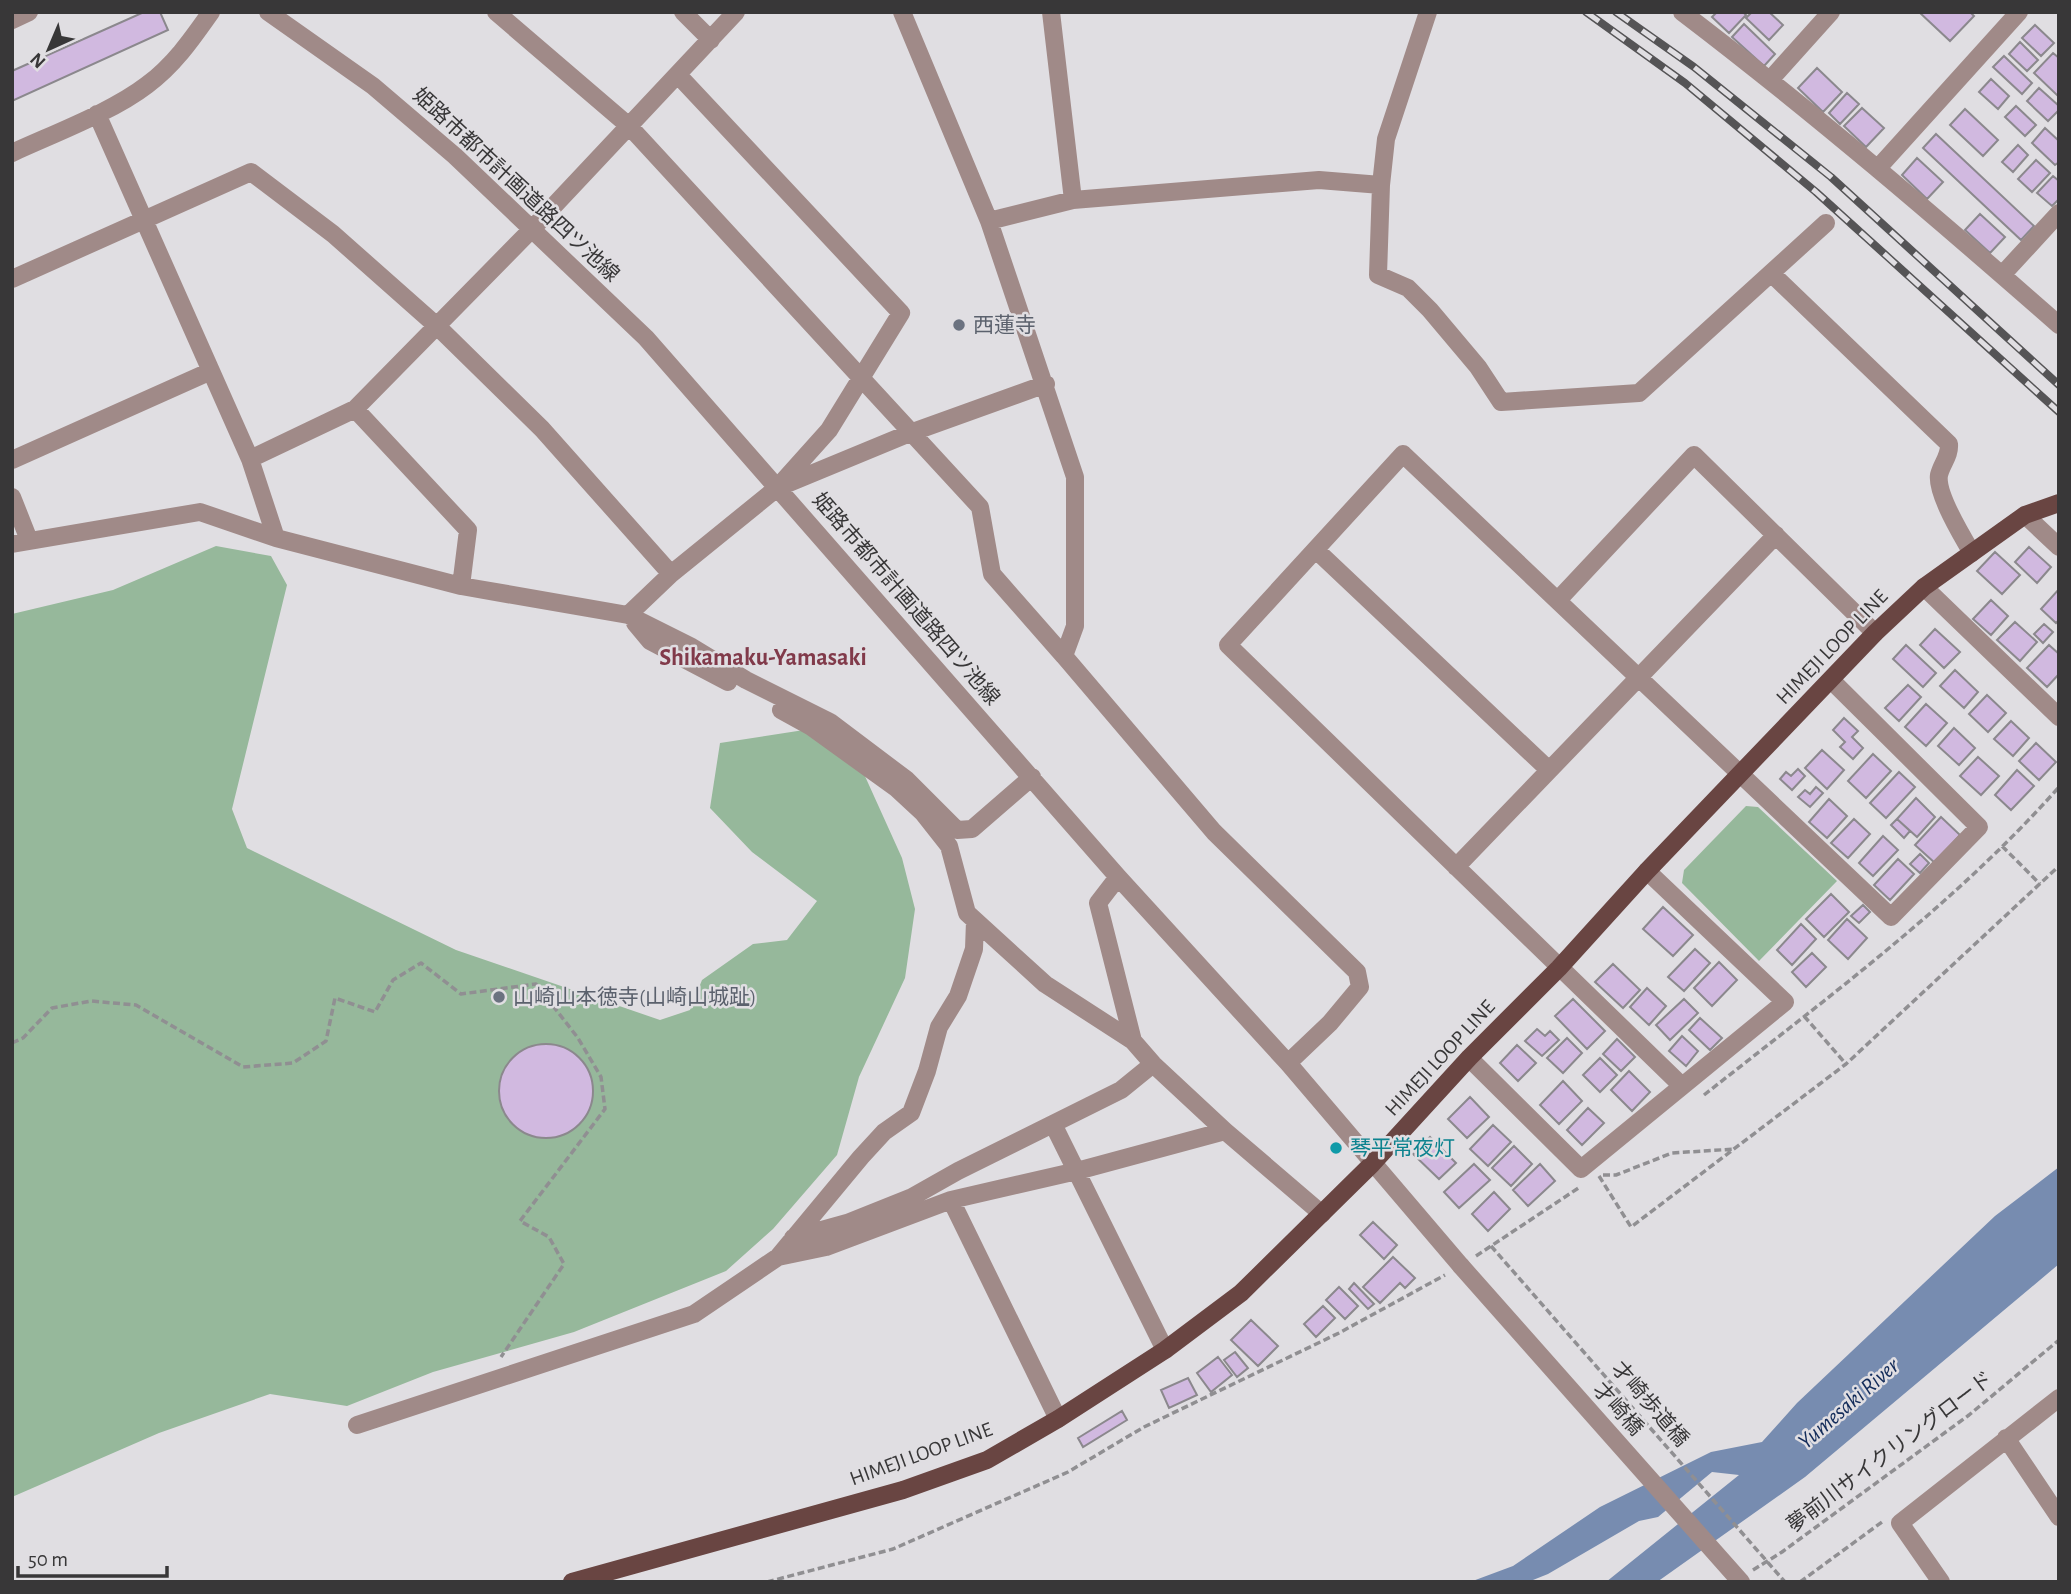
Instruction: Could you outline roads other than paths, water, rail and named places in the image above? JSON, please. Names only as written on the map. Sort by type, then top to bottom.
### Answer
[{"type":"main road","name":"HIMEJI LOOP LINE","points":[[572,1582],[902,1490],[987,1460],[1058,1419],[1165,1350],[1241,1293],[1372,1164],[1469,1058],[1559,968],[1647,871],[1875,633],[1924,587],[2025,515],[2059,503]]},
{"type":"street","points":[[12,20],[30,12]]},
{"type":"street","points":[[12,153],[97,114],[146,86],[178,57],[211,12]]},
{"type":"street","name":"姫路市都市計画道路四ツ池線","points":[[268,12],[373,86],[455,156],[646,338],[1118,877],[1288,1063],[1461,1266]]},
{"type":"street","points":[[496,12],[629,126],[980,506],[992,574],[1214,832],[1357,972],[1360,987],[1330,1023],[1288,1063]]},
{"type":"street","points":[[682,12],[711,40]]},
{"type":"street","points":[[250,459],[355,409],[438,327],[736,12]]},
{"type":"street","points":[[902,12],[989,221],[1046,384],[1075,477],[1074,626],[1064,656]]},
{"type":"street","points":[[1051,12],[1073,200]]},
{"type":"street","points":[[1427,12],[1386,139],[1381,185],[1378,275],[1408,288],[1430,310],[1502,402],[1639,393],[1826,223]]},
{"type":"street","points":[[1682,12],[1878,168],[2059,325]]},
{"type":"street","points":[[1770,80],[1831,12]]},
{"type":"street","points":[[1878,168],[2019,12]]},
{"type":"street","points":[[628,615],[671,574],[777,488],[829,430],[901,313],[678,75]]},
{"type":"street","points":[[97,114],[250,459],[276,538]]},
{"type":"street","points":[[12,279],[251,172],[333,234],[438,327],[542,429],[671,574]]},
{"type":"street","points":[[989,221],[1073,200],[1319,180],[1381,185]]},
{"type":"street","points":[[2002,275],[2059,213]]},
{"type":"street","points":[[1772,273],[1949,444],[1949,453],[1939,475],[1939,484],[1955,525],[1972,553]]},
{"type":"street","points":[[12,460],[211,371]]},
{"type":"street","points":[[777,488],[910,433],[1046,384]]},
{"type":"street","points":[[355,409],[467,530],[461,586]]},
{"type":"street","points":[[1682,1086],[1228,645],[1403,454],[1891,917],[1979,827],[1830,680]]},
{"type":"street","points":[[1558,600],[1694,455],[1875,633]]},
{"type":"street","points":[[12,497],[20,542],[200,512],[276,538],[461,586],[628,615],[691,646],[746,680],[830,722],[906,780],[957,830],[972,829],[1032,777]]},
{"type":"street","points":[[2025,515],[2059,547]]},
{"type":"street","points":[[1456,867],[1776,535]]},
{"type":"street","points":[[1316,550],[1549,770]]},
{"type":"street","points":[[1924,587],[2059,717]]},
{"type":"street","points":[[628,615],[650,640],[810,726],[914,804],[949,846],[967,913],[1045,984],[1133,1041],[1153,1064],[1225,1131],[1321,1214]]},
{"type":"street","points":[[1469,1058],[1581,1169],[1785,1002],[1647,871]]},
{"type":"street","points":[[1118,877],[1098,903],[1133,1041]]},
{"type":"street","points":[[357,1425],[694,1314],[778,1257],[877,1140],[911,1113],[927,1071],[939,1027],[958,996],[974,949],[975,920]]},
{"type":"street","points":[[778,1257],[826,1247],[915,1204],[958,1171],[1121,1090],[1153,1064]]},
{"type":"street","points":[[1053,1124],[1165,1350]]},
{"type":"street","points":[[793,1238],[915,1204],[951,1200],[1077,1171],[1225,1131]]},
{"type":"street","points":[[951,1200],[1058,1419]]},
{"type":"street","name":"才崎橋","points":[[1461,1266],[1744,1578]]},
{"type":"street","points":[[1941,1582],[1900,1523],[2059,1398]]},
{"type":"street","points":[[2006,1438],[2059,1517]]},
{"type":"water","name":"Yumesaki River","points":[[2059,1167],[2059,1264],[1805,1477],[1657,1582],[1606,1582],[1739,1475],[1712,1472],[1658,1517],[1639,1521],[1548,1574],[1528,1582],[1470,1582],[1513,1566],[1600,1507],[1711,1452],[1762,1442],[1797,1403],[1995,1216]]},
{"type":"railway","points":[[1586,12],[1685,83],[1816,192],[2059,412]]},
{"type":"railway","points":[[1616,12],[1694,67],[1831,177],[2059,385]]},
{"type":"place","name":"西蓮寺","points":[[959,325]]},
{"type":"place","name":"山崎山本徳寺(山崎山城趾)","points":[[499,997]]},
{"type":"place","name":"琴平常夜灯","points":[[1336,1148]]},
{"type":"district","name":"Shikamaku-Yamasaki","points":[[763,658]]}]
